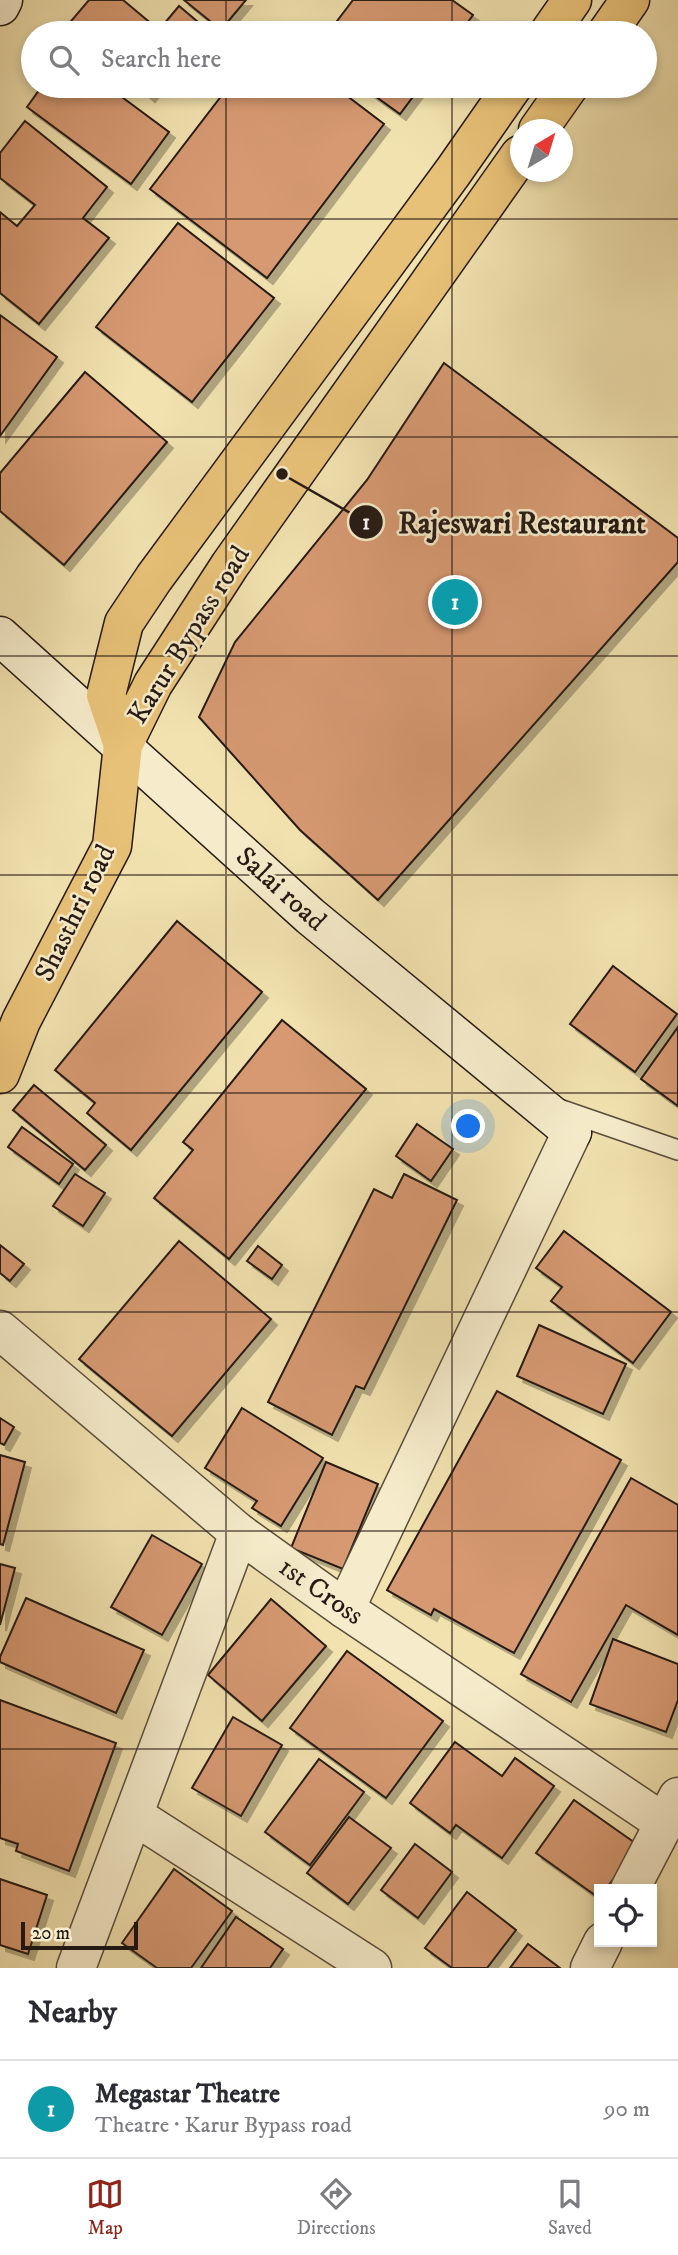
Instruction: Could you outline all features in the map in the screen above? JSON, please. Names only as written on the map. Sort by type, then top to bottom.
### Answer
[{"type":"main road","points":[[557,21],[572,0]]},
{"type":"main road","points":[[615,21],[630,0]]},
{"type":"main road","name":"Karur Bypass road","points":[[122,746],[106,695],[124,623],[154,578],[504,98]]},
{"type":"main road","points":[[546,119],[561,98]]},
{"type":"main road","name":"Karur Bypass road","points":[[122,746],[153,684],[230,565],[510,169]]},
{"type":"main road","name":"Shasthri road","points":[[0,1074],[21,1021],[112,846],[122,746]]},
{"type":"street","points":[[0,6],[4,0]]},
{"type":"street","name":"Salai road","points":[[0,636],[310,916],[572,1132],[345,1609]]},
{"type":"street","name":"1st Cross","points":[[0,1331],[239,1533],[345,1609],[671,1810]]},
{"type":"street","points":[[76,1968],[239,1533]]},
{"type":"street","points":[[633,1884],[671,1810]]},
{"type":"street","points":[[135,1816],[372,1968]]},
{"type":"street","points":[[590,1968],[600,1947]]},
{"type":"lane","points":[[532,1100],[678,1150]]},
{"type":"building","points":[[89,0],[123,0],[148,21],[71,21]]},
{"type":"building","points":[[184,0],[246,0],[228,21],[210,21]]},
{"type":"building","points":[[353,0],[452,0],[473,15],[469,21],[337,21]]},
{"type":"building","points":[[179,6],[197,21],[166,21]]},
{"type":"building","points":[[33,98],[123,98],[169,132],[131,184],[27,107]]},
{"type":"building","points":[[220,98],[350,98],[384,124],[267,278],[150,189]]},
{"type":"building","points":[[378,98],[412,98],[400,114]]},
{"type":"building","points":[[25,121],[107,187],[83,218],[109,238],[39,324],[0,293],[0,212],[17,226],[35,205],[0,178],[0,153]]},
{"type":"building","points":[[178,223],[274,298],[192,402],[96,327]]},
{"type":"building","points":[[0,315],[57,357],[0,436]]},
{"type":"building","points":[[444,363],[678,538],[678,562],[378,900],[300,830],[199,717],[235,642],[367,480]]},
{"type":"building","points":[[85,372],[167,442],[64,565],[0,511],[0,473]]},
{"type":"building","points":[[177,921],[262,992],[131,1150],[87,1113],[95,1103],[55,1070]]},
{"type":"building","points":[[613,966],[677,1014],[635,1072],[570,1024]]},
{"type":"building","points":[[282,1020],[366,1089],[229,1259],[154,1198],[193,1150],[183,1142]]},
{"type":"building","points":[[678,1027],[678,1106],[641,1079]]},
{"type":"building","points":[[34,1085],[106,1145],[85,1170],[13,1110]]},
{"type":"building","points":[[417,1124],[453,1149],[431,1181],[396,1156]]},
{"type":"building","points":[[22,1127],[73,1164],[59,1184],[8,1147]]},
{"type":"building","points":[[75,1174],[105,1193],[83,1226],[53,1206]]},
{"type":"building","points":[[404,1174],[457,1200],[364,1389],[356,1386],[332,1435],[268,1402],[374,1189],[392,1198]]},
{"type":"building","points":[[564,1231],[671,1312],[633,1363],[551,1301],[562,1287],[536,1268]]},
{"type":"building","points":[[179,1241],[271,1319],[172,1436],[79,1359]]},
{"type":"building","points":[[0,1245],[24,1264],[10,1281],[0,1273]]},
{"type":"building","points":[[258,1246],[282,1265],[272,1279],[247,1261]]},
{"type":"building","points":[[539,1325],[626,1364],[603,1414],[517,1376]]},
{"type":"building","points":[[497,1391],[621,1460],[514,1653],[434,1609],[431,1615],[387,1590]]},
{"type":"building","points":[[242,1408],[323,1458],[281,1526],[252,1508],[257,1501],[205,1468]]},
{"type":"building","points":[[0,1418],[14,1427],[4,1445],[0,1443]]},
{"type":"building","points":[[0,1455],[25,1462],[3,1545],[0,1544]]},
{"type":"building","points":[[326,1462],[378,1484],[343,1569],[291,1548]]},
{"type":"building","points":[[631,1478],[678,1505],[678,1635],[626,1605],[571,1702],[521,1674]]},
{"type":"building","points":[[152,1535],[202,1564],[162,1635],[111,1607]]},
{"type":"building","points":[[0,1564],[15,1568],[0,1625]]},
{"type":"building","points":[[26,1598],[144,1650],[116,1713],[0,1662]]},
{"type":"building","points":[[271,1599],[326,1646],[262,1721],[208,1675]]},
{"type":"building","points":[[613,1639],[678,1664],[678,1700],[666,1732],[590,1704]]},
{"type":"building","points":[[347,1651],[443,1721],[386,1798],[290,1728]]},
{"type":"building","points":[[0,1700],[116,1743],[69,1871],[16,1851],[18,1844],[0,1838]]},
{"type":"building","points":[[233,1717],[282,1745],[241,1816],[192,1788]]},
{"type":"building","points":[[455,1742],[502,1776],[515,1758],[554,1786],[502,1858],[456,1825],[450,1833],[410,1803]]},
{"type":"building","points":[[319,1759],[364,1792],[310,1865],[265,1832]]},
{"type":"building","points":[[574,1800],[638,1845],[610,1884],[594,1884],[594,1894],[536,1853]]},
{"type":"building","points":[[349,1817],[391,1848],[348,1904],[307,1873]]},
{"type":"building","points":[[415,1844],[452,1872],[418,1918],[381,1890]]},
{"type":"building","points":[[174,1869],[232,1911],[191,1968],[157,1968],[122,1943]]},
{"type":"building","points":[[0,1879],[47,1895],[28,1954],[0,1945]]},
{"type":"building","points":[[467,1892],[516,1930],[487,1968],[452,1968],[425,1948]]},
{"type":"building","points":[[236,1917],[283,1949],[270,1968],[201,1968]]},
{"type":"building","points":[[528,1944],[560,1968],[510,1968]]},
{"type":"place","name":"Rajeswari Restaurant","points":[[282,474]]},
{"type":"place","name":"Megastar Theatre","points":[[455,602]]}]
